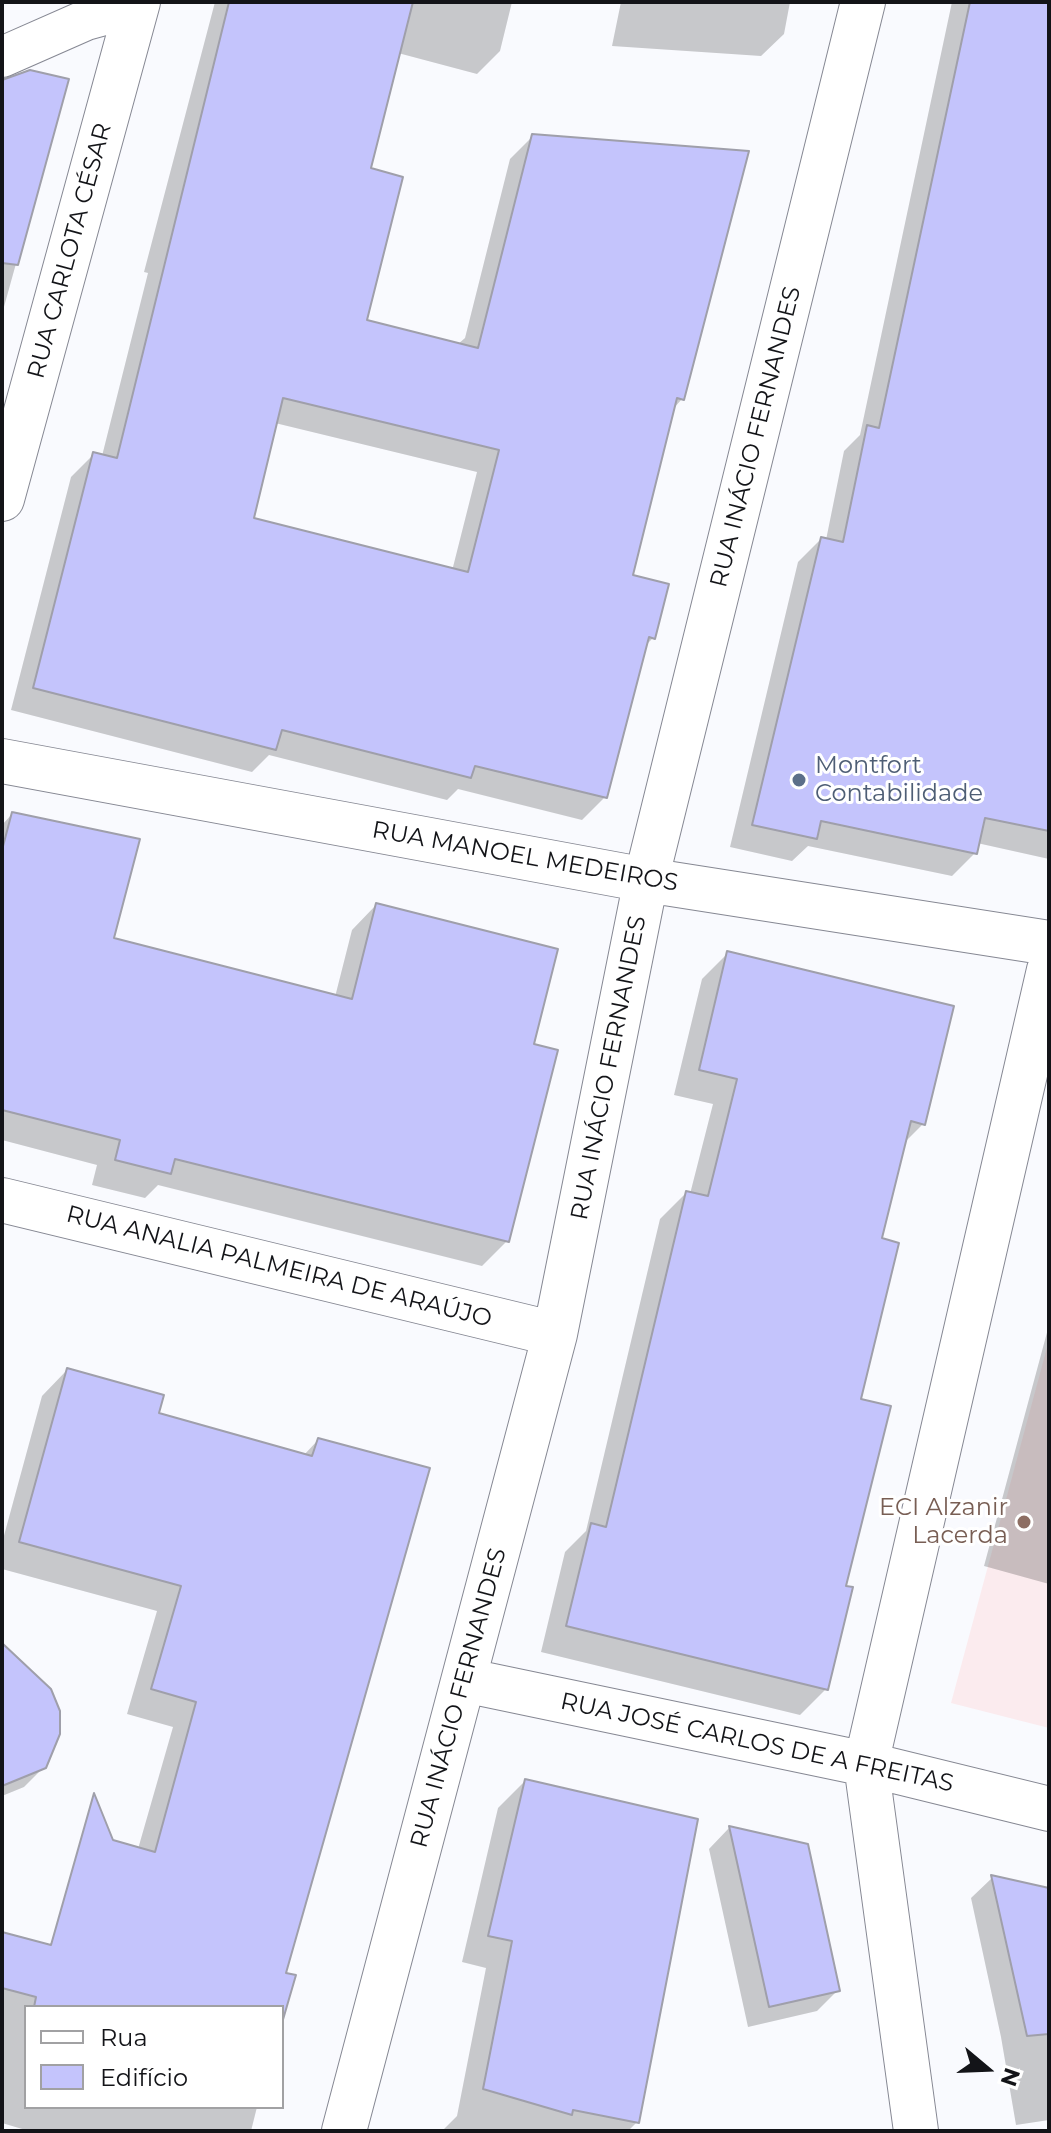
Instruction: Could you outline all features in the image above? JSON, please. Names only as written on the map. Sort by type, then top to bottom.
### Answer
[{"type":"street","name":"RUA INÁCIO FERNANDES","points":[[344,2131],[555,1334],[646,880],[863,2]]},
{"type":"street","name":"RUA CARLOTA CÉSAR","points":[[2,499],[138,4]]},
{"type":"street","name":"RUA MANOEL MEDEIROS","points":[[2,761],[646,880],[1049,943]]},
{"type":"street","points":[[916,2131],[866,1764],[1049,970]]},
{"type":"street","name":"RUA ANALIA PALMEIRA DE ARAÚJO","points":[[2,1200],[555,1334]]},
{"type":"street","name":"RUA JOSÉ CARLOS DE A FREITAS","points":[[464,1680],[866,1764],[1049,1809]]},
{"type":"lane","points":[[2,57],[86,20],[138,4]]},
{"type":"shaded area","name":"ECI Alzanir Lacerda","points":[[1049,1340],[1049,1728],[951,1703]]},
{"type":"building","points":[[229,2],[413,2],[371,168],[403,177],[367,320],[478,348],[532,134],[749,151],[684,400],[677,398],[633,575],[669,584],[655,639],[649,637],[607,798],[475,766],[471,778],[282,730],[276,750],[33,688],[93,452],[117,458]],"holes":[[[283,398],[499,450],[468,572],[254,518]]]},
{"type":"building","points":[[970,2],[1049,2],[1049,831],[985,818],[977,854],[821,821],[817,839],[752,825],[821,537],[843,542],[867,425],[879,428]]},
{"type":"building","points":[[30,70],[69,79],[18,265],[2,263],[2,80]]},
{"type":"building","points":[[12,812],[140,839],[114,938],[352,999],[376,903],[558,949],[534,1044],[558,1050],[509,1242],[175,1159],[171,1174],[115,1160],[120,1140],[2,1110],[2,850]]},
{"type":"building","points":[[727,951],[954,1006],[925,1125],[911,1121],[882,1238],[899,1243],[861,1399],[891,1406],[846,1586],[853,1587],[828,1690],[566,1626],[591,1523],[606,1527],[686,1191],[708,1196],[737,1079],[699,1070]]},
{"type":"building","points":[[67,1368],[164,1395],[159,1413],[312,1456],[318,1438],[430,1468],[286,1973],[296,1975],[284,2016],[284,2005],[34,2005],[36,1997],[2,1988],[2,1932],[51,1945],[94,1793],[113,1840],[155,1852],[196,1702],[151,1689],[181,1586],[19,1542]]},
{"type":"building","points":[[2,1643],[51,1689],[60,1711],[60,1734],[46,1768],[2,1786]]},
{"type":"building","points":[[525,1779],[698,1819],[639,2123],[573,2110],[572,2115],[483,2089],[512,1941],[488,1936]]},
{"type":"building","points":[[729,1826],[808,1844],[840,1991],[769,2007]]},
{"type":"building","points":[[991,1875],[1049,1888],[1049,2034],[1027,2036]]},
{"type":"place","name":"Montfort Contabilidade","points":[[799,780]]},
{"type":"place","name":"ECI Alzanir Lacerda","points":[[1024,1522]]}]
